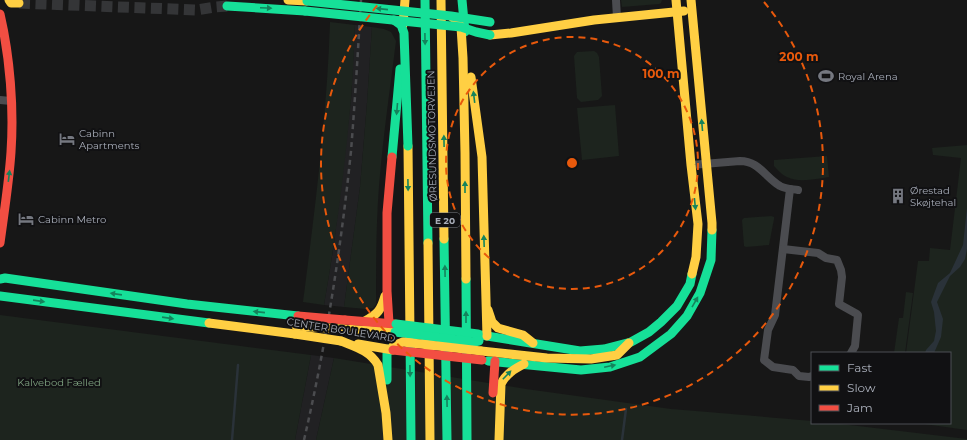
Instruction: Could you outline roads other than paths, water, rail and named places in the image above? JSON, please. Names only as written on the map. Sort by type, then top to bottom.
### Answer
[{"type":"main road","points":[[9,0],[11,2],[18,3]]},
{"type":"main road","points":[[288,0],[451,16],[490,22],[508,28],[538,29]]},
{"type":"main road","points":[[386,413],[388,354],[392,348],[392,328],[387,291],[387,213],[398,98],[405,0]]},
{"type":"main road","name":"ØRESUNDSMOTORVEJEN","points":[[425,0],[430,440]]},
{"type":"main road","name":"ØRESUNDSMOTORVEJEN","points":[[442,0],[448,440]]},
{"type":"main road","points":[[462,0],[462,10],[482,157],[486,288],[489,314],[492,322],[498,328],[523,335],[533,343]]},
{"type":"main road","name":"CENTER BOULEVARD","points":[[0,296],[187,321],[244,327],[344,324],[365,321],[392,328],[533,343],[580,351],[604,349],[631,342],[649,332],[677,306],[690,284],[696,257],[698,224],[676,0]]},
{"type":"main road","name":"CENTER BOULEVARD","points":[[0,279],[188,304],[296,325],[341,341],[392,348],[495,356],[524,364],[581,370],[610,367],[640,357],[671,334],[687,316],[700,293],[711,260],[712,223],[690,0]]},
{"type":"main road","points":[[227,6],[305,11],[461,27],[476,33],[490,35],[594,20],[691,10]]},
{"type":"main road","points":[[0,14],[11,101],[12,139],[11,158],[0,242]]},
{"type":"main road","points":[[451,16],[461,27],[467,440]]},
{"type":"main road","points":[[394,20],[401,25],[404,33],[408,146],[411,440]]},
{"type":"main road","points":[[486,288],[481,337],[491,343],[495,356],[491,440]]},
{"type":"main road","points":[[365,321],[376,316],[381,310],[387,291]]},
{"type":"main road","points":[[344,324],[392,328]]},
{"type":"main road","points":[[341,341],[367,352],[375,358],[378,366],[386,413],[388,440]]},
{"type":"main road","points":[[495,356],[591,359],[617,355],[631,342]]},
{"type":"main road","points":[[499,440],[501,384],[504,378],[512,370],[524,364]]},
{"type":"street","points":[[616,0],[617,18]]},
{"type":"street","points":[[0,100],[11,101]]},
{"type":"street","points":[[691,165],[740,161],[748,162],[758,166],[780,186],[794,190],[783,249],[775,315],[768,330],[764,360],[773,367],[793,370],[799,376],[811,376]]},
{"type":"street","points":[[783,249],[818,253],[826,258],[836,260],[842,277],[839,304],[858,315],[855,346],[852,352]]},
{"type":"street","points":[[661,322],[671,334]]},
{"type":"waterway","points":[[232,440],[238,365]]},
{"type":"waterway","points":[[622,440],[626,409]]},
{"type":"tunnel","points":[[19,3],[197,10],[227,6]]},
{"type":"railway","points":[[304,440],[326,332],[343,224],[351,151],[361,0]]},
{"type":"place","name":"Royal Arena","points":[[826,76]]},
{"type":"place","name":"Cabinn Apartments","points":[[67,139]]},
{"type":"place","name":"Ørestad Skøjtehal","points":[[898,196]]},
{"type":"place","name":"Cabinn Metro","points":[[26,219]]},
{"type":"park label","name":"Kalvebod Fælled","points":[[59,382]]}]
